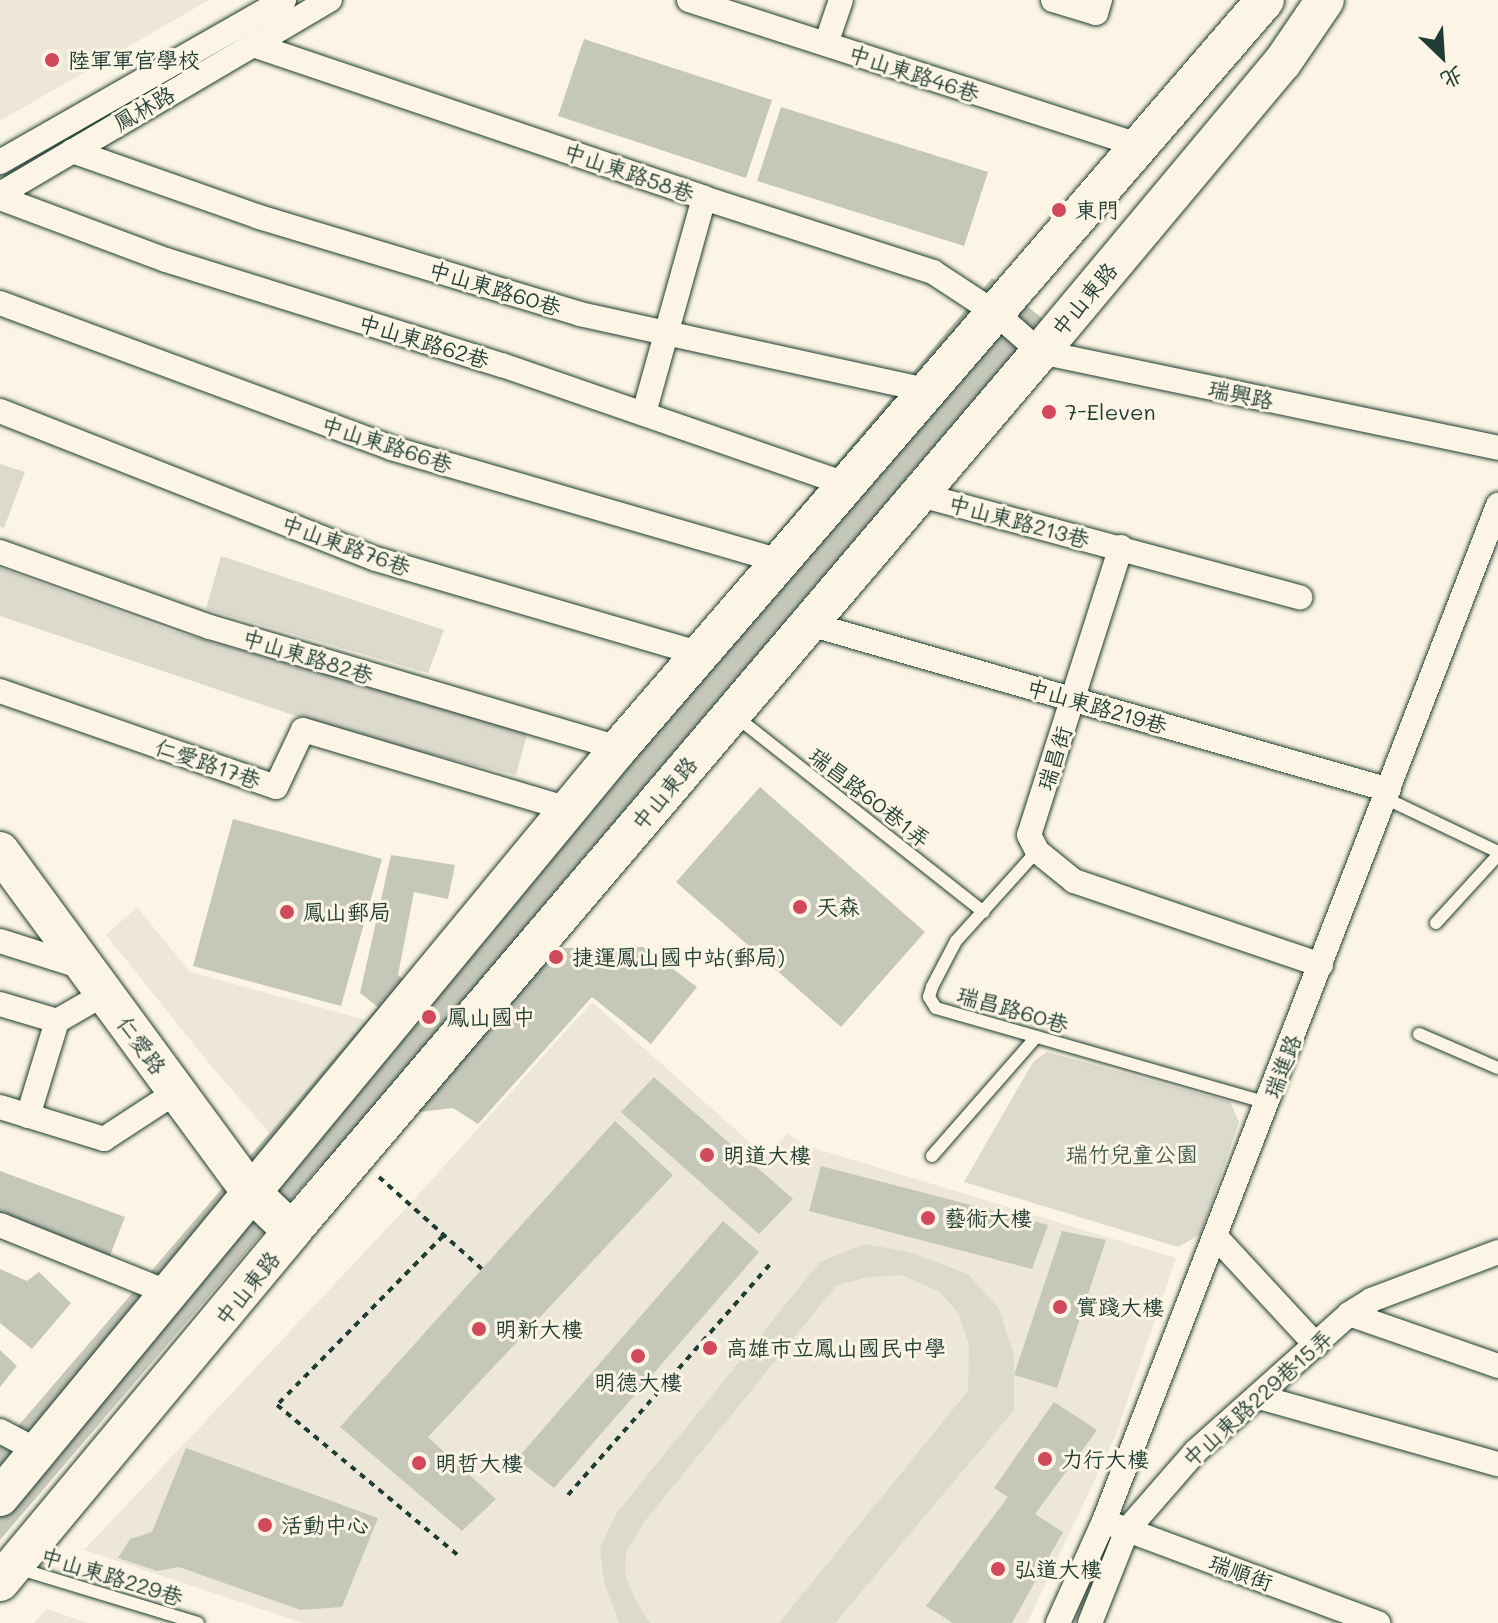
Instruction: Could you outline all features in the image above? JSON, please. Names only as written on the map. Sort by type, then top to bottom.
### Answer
[{"type":"main road","points":[[0,1497],[619,748],[997,314],[1265,0]]},
{"type":"main road","name":"中山東路","points":[[7,1575],[292,1231],[1282,63],[1325,0]]},
{"type":"main road","name":"仁愛路","points":[[0,851],[250,1191],[292,1231]]},
{"type":"street","name":"鳳林路","points":[[0,162],[284,0]]},
{"type":"street","name":"鳳林路","points":[[0,196],[330,0]]},
{"type":"street","name":"中山東路46巷","points":[[689,0],[1140,146]]},
{"type":"street","points":[[826,44],[841,0]]},
{"type":"street","points":[[1053,0],[1096,13],[1100,0]]},
{"type":"street","name":"中山東路58巷","points":[[253,45],[933,272],[997,314]]},
{"type":"street","name":"中山東路60巷","points":[[72,151],[259,217],[580,314],[929,391]]},
{"type":"street","name":"中山東路62巷","points":[[0,196],[166,260],[644,413],[848,485]]},
{"type":"street","points":[[644,413],[704,198]]},
{"type":"street","name":"中山東路66巷","points":[[0,303],[391,448],[781,561]]},
{"type":"street","name":"瑞興路","points":[[997,314],[1040,352],[1498,448]]},
{"type":"street","name":"中山東路76巷","points":[[0,411],[376,559],[700,654]]},
{"type":"street","name":"中山東路213巷","points":[[917,494],[1121,547]]},
{"type":"street","name":"瑞進路","points":[[1058,1623],[1104,1521],[1498,505]]},
{"type":"street","points":[[1121,547],[1300,597]]},
{"type":"street","name":"瑞昌街","points":[[1037,851],[1029,835],[1121,547]]},
{"type":"street","name":"中山東路82巷","points":[[0,552],[210,627],[619,748]]},
{"type":"street","name":"中山東路219巷","points":[[806,623],[1387,794]]},
{"type":"street","name":"仁愛路17巷","points":[[0,691],[276,787],[303,730],[568,809]]},
{"type":"street","points":[[1037,851],[1074,881],[1321,965]]},
{"type":"street","points":[[0,941],[95,981],[57,1021],[28,1116]]},
{"type":"street","points":[[0,1004],[57,1021]]},
{"type":"street","points":[[0,1107],[104,1139],[176,1092]]},
{"type":"street","points":[[0,1225],[169,1293]]},
{"type":"street","points":[[1215,1236],[1316,1345]]},
{"type":"street","name":"中山東路229巷15弄","points":[[1090,1623],[1127,1530],[1196,1451],[1349,1314],[1371,1300],[1498,1252]]},
{"type":"street","points":[[1349,1314],[1498,1366]]},
{"type":"street","points":[[1259,1397],[1498,1464]]},
{"type":"street","points":[[0,1431],[38,1451]]},
{"type":"street","name":"瑞順街","points":[[1104,1521],[1378,1623]]},
{"type":"lane","name":"瑞昌路60巷1弄","points":[[732,713],[983,912]]},
{"type":"lane","points":[[1387,794],[1498,854],[1436,923]]},
{"type":"lane","name":"瑞昌路60巷","points":[[1037,851],[956,941],[929,997],[936,1008],[1267,1103]]},
{"type":"lane","points":[[1419,1034],[1498,1068]]},
{"type":"lane","points":[[932,1156],[1036,1037]]},
{"type":"lane","name":"中山東路229巷","points":[[7,1575],[198,1623]]},
{"type":"path","points":[[356,1156],[482,1269]]},
{"type":"path","points":[[443,1236],[277,1405],[459,1556]]},
{"type":"path","points":[[568,1495],[771,1263]]},
{"type":"shaded area","name":"陸軍軍官學校","points":[[0,0],[209,0],[0,121]]},
{"type":"shaded area","points":[[137,907],[190,972],[370,1021],[275,1139],[212,1067],[106,935]]},
{"type":"shaded area","name":"高雄市立鳳山國民中學","points":[[592,1002],[765,1156],[788,1134],[807,1146],[1176,1258],[1115,1437],[1027,1623],[303,1623],[84,1550],[410,1204]]},
{"type":"shaded area","points":[[47,1609],[88,1623],[34,1623]]},
{"type":"green space","points":[[0,464],[25,472],[4,528],[0,527]]},
{"type":"green space","points":[[221,556],[444,630],[428,673],[206,609]]},
{"type":"green space","points":[[0,568],[169,630],[528,731],[516,775],[358,737],[0,616]]},
{"type":"green space","name":"瑞竹兒童公園","points":[[1047,1052],[1230,1102],[1239,1122],[1201,1234],[1178,1247],[964,1182],[1033,1062]]},
{"type":"green space","points":[[865,1244],[909,1252],[968,1274],[999,1309],[1014,1355],[1014,1410],[835,1623],[779,1623],[968,1391],[969,1345],[958,1313],[940,1292],[902,1275],[869,1277],[837,1285],[645,1521],[626,1552],[625,1574],[636,1602],[650,1623],[619,1623],[604,1581],[600,1548],[616,1514],[820,1262]]},
{"type":"building","points":[[584,39],[772,100],[746,178],[558,116]]},
{"type":"building","points":[[781,107],[988,172],[964,246],[757,181]]},
{"type":"building","points":[[992,278],[1043,319],[524,928],[547,948],[644,947],[697,987],[651,1044],[592,997],[478,1124],[453,1108],[403,1114],[342,1184],[320,1166],[0,1540],[0,1447],[378,1007],[360,993],[391,855],[455,865],[448,899],[414,892],[398,975],[403,979]]},
{"type":"building","name":"天森","points":[[760,787],[925,932],[841,1027],[676,882]]},
{"type":"building","name":"鳳山郵局","points":[[233,819],[382,859],[341,1006],[193,966]]},
{"type":"building","name":"明道大樓","points":[[654,1077],[793,1199],[759,1234],[621,1112]]},
{"type":"building","name":"明新大樓","points":[[615,1121],[673,1175],[428,1437],[421,1431],[496,1499],[462,1531],[340,1427]]},
{"type":"building","name":"藝術大樓","points":[[821,1166],[1048,1225],[1032,1269],[809,1211]]},
{"type":"building","points":[[0,1171],[125,1217],[109,1258],[0,1218]]},
{"type":"building","name":"明德大樓","points":[[723,1221],[759,1252],[554,1488],[517,1459]]},
{"type":"building","name":"實踐大樓","points":[[1062,1231],[1106,1240],[1057,1388],[1014,1375]]},
{"type":"building","points":[[0,1269],[27,1281],[39,1272],[71,1303],[32,1349],[0,1323]]},
{"type":"building","points":[[0,1350],[17,1366],[0,1387]]},
{"type":"building","name":"弘道大樓","points":[[1054,1402],[1097,1430],[1035,1514],[1063,1532],[1012,1623],[953,1623],[926,1606],[1008,1497],[994,1488]]},
{"type":"building","name":"活動中心","points":[[186,1448],[378,1518],[342,1607],[301,1610],[179,1567],[157,1571],[118,1558],[130,1539],[152,1532]]},
{"type":"place","name":"陸軍軍官學校","points":[[52,60]]},
{"type":"place","name":"東門","points":[[1059,210]]},
{"type":"place","name":"7-Eleven","points":[[1049,412]]},
{"type":"place","name":"天森","points":[[800,907]]},
{"type":"place","name":"鳳山郵局","points":[[287,912]]},
{"type":"place","name":"捷運鳳山國中站(郵局)","points":[[556,957]]},
{"type":"place","name":"鳳山國中","points":[[429,1017]]},
{"type":"place","name":"明道大樓","points":[[707,1155]]},
{"type":"place","name":"藝術大樓","points":[[928,1218]]},
{"type":"place","name":"實踐大樓","points":[[1060,1307]]},
{"type":"place","name":"明新大樓","points":[[479,1329]]},
{"type":"place","name":"高雄市立鳳山國民中學","points":[[710,1348]]},
{"type":"place","name":"明德大樓","points":[[638,1356]]},
{"type":"place","name":"力行大樓","points":[[1045,1459]]},
{"type":"place","name":"明哲大樓","points":[[419,1463]]},
{"type":"place","name":"活動中心","points":[[265,1525]]},
{"type":"place","name":"弘道大樓","points":[[998,1569]]}]
